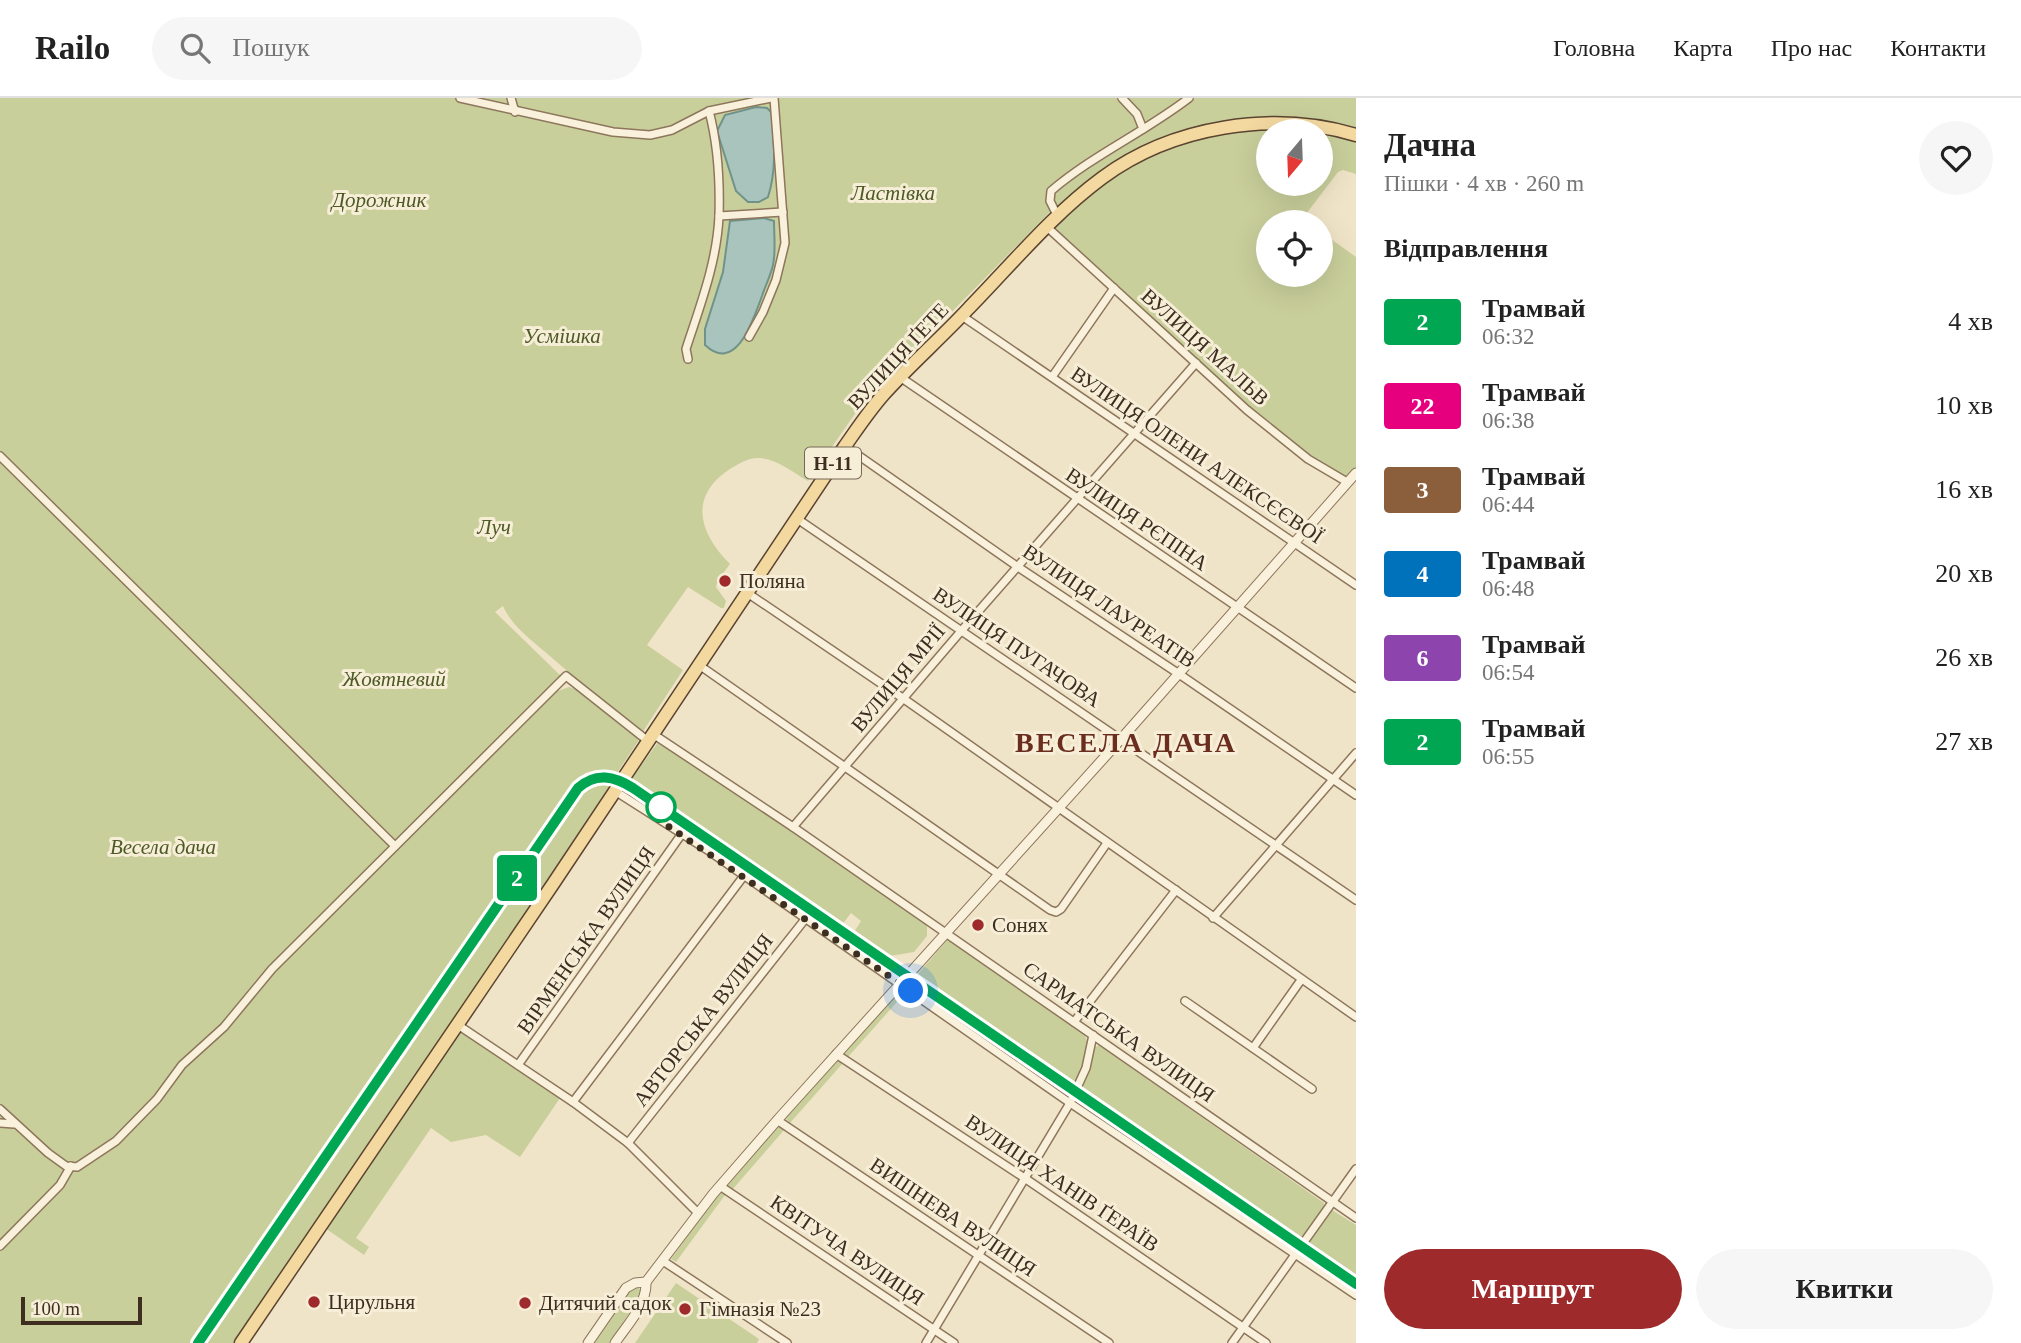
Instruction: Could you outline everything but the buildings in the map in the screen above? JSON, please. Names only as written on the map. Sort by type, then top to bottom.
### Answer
[{"type":"main road","name":"Н-11","points":[[1058,217],[1094,185],[1125,163],[1155,148],[1188,137],[1225,128],[1273,123],[1331,129],[1356,135]]},
{"type":"main road","name":"ВУЛИЦЯ ҐЕТЕ","points":[[615,791],[874,405],[1058,217]]},
{"type":"main road","name":"Н-11","points":[[241,1343],[615,791]]},
{"type":"street","points":[[460,98],[613,132],[650,135],[672,130],[709,111],[772,98],[785,243],[776,280],[749,337]]},
{"type":"street","points":[[511,98],[515,112]]},
{"type":"street","points":[[1122,98],[1137,114],[1143,129]]},
{"type":"street","points":[[1058,217],[1050,201],[1051,191],[1190,98]]},
{"type":"street","points":[[688,359],[686,349],[709,274],[718,233],[720,190],[709,111]]},
{"type":"street","points":[[719,216],[783,212]]},
{"type":"street","name":"ВУЛИЦЯ МАЛЬВ","points":[[1046,227],[1281,439],[1348,482]]},
{"type":"street","name":"ВУЛИЦЯ ОЛЕНИ АЛЕКСЄЄВОЇ","points":[[1052,377],[1114,288]]},
{"type":"street","name":"ВУЛИЦЯ ОЛЕНИ АЛЕКСЄЄВОЇ","points":[[962,316],[1356,585]]},
{"type":"street","name":"ВУЛИЦЯ МРІЇ","points":[[793,827],[962,629],[1196,363]]},
{"type":"street","name":"ВУЛИЦЯ РЄПІНА","points":[[900,377],[1356,688]]},
{"type":"street","name":"ВУЛИЦЯ ЛАУРЕАТІВ","points":[[845,446],[1018,567],[1356,795]]},
{"type":"street","points":[[0,456],[395,846],[272,969],[224,1027],[182,1065],[157,1099],[116,1141],[95,1156],[77,1167],[60,1162],[0,1110]]},
{"type":"street","points":[[615,1343],[643,1301],[646,1282],[720,1186],[1356,473]]},
{"type":"street","name":"ВУЛИЦЯ ПУГАЧОВА","points":[[796,518],[1356,900]]},
{"type":"street","points":[[746,592],[904,699],[1356,1017]]},
{"type":"street","points":[[699,664],[1050,910],[1056,912],[1061,909],[1107,843]]},
{"type":"street","name":"САРМАТСЬКА ВУЛИЦЯ","points":[[395,846],[566,676],[651,737],[793,827],[1356,1219]]},
{"type":"street","points":[[1213,918],[1356,753]]},
{"type":"street","points":[[615,791],[806,918],[1070,1102],[1356,1296]]},
{"type":"street","name":"ВІРМЕНСЬКА ВУЛИЦЯ","points":[[518,1065],[681,835]]},
{"type":"street","points":[[573,1102],[743,877]]},
{"type":"street","points":[[1074,1022],[1176,890]]},
{"type":"street","name":"АВТОРСЬКА ВУЛИЦЯ","points":[[628,1143],[806,918]]},
{"type":"street","points":[[1253,1048],[1301,980]]},
{"type":"street","points":[[1185,1001],[1312,1089]]},
{"type":"street","points":[[458,1025],[573,1102],[628,1143],[698,1213]]},
{"type":"street","points":[[926,1343],[1070,1102],[1086,1068],[1093,1035]]},
{"type":"street","name":"ВУЛИЦЯ ХАНІВ ҐЕРАЇВ","points":[[836,1054],[1026,1179],[1266,1343]]},
{"type":"street","name":"ВИШНЕВА ВУЛИЦЯ","points":[[777,1120],[1109,1343]]},
{"type":"street","points":[[0,1123],[15,1124]]},
{"type":"street","points":[[0,1246],[60,1185],[71,1166]]},
{"type":"street","points":[[1232,1343],[1356,1168]]},
{"type":"street","name":"КВІТУЧА ВУЛИЦЯ","points":[[720,1186],[954,1343]]},
{"type":"street","points":[[663,1261],[786,1343]]},
{"type":"street","points":[[588,1343],[626,1288],[635,1283],[646,1282]]},
{"type":"green space","points":[[0,98],[1356,98],[1356,174],[1343,170],[1334,177],[1334,119],[1256,119],[1256,196],[1320,196],[1309,210],[1256,210],[1256,287],[1333,287],[1333,241],[1356,257],[1356,473],[1347,482],[1281,439],[1047,227],[1057,217],[1053,209],[874,391],[808,481],[779,464],[760,458],[740,463],[716,480],[703,503],[703,516],[711,540],[730,564],[716,587],[726,601],[724,608],[688,587],[647,645],[683,670],[642,733],[524,634],[503,606],[495,612],[563,678],[549,694],[569,687],[578,690],[639,740],[615,776],[611,790],[236,1343],[0,1343]]},
{"type":"green space","points":[[659,741],[663,741],[924,921],[927,925],[927,936],[914,952],[890,956],[854,932],[861,921],[851,913],[841,926],[633,783],[632,778]]},
{"type":"green space","points":[[948,939],[1083,1033],[1088,1052],[1075,1086],[919,979],[918,974]]},
{"type":"green space","points":[[900,990],[904,994],[848,1057],[844,1054]]},
{"type":"green space","points":[[461,1028],[562,1095],[520,1157],[486,1135],[451,1142],[431,1128],[356,1238],[369,1247],[364,1255],[325,1228]]},
{"type":"green space","points":[[1099,1045],[1324,1203],[1324,1208],[1301,1241],[1079,1090],[1094,1048]]},
{"type":"green space","points":[[838,1058],[843,1063],[790,1123],[785,1118]]},
{"type":"green space","points":[[779,1124],[785,1129],[732,1190],[726,1185]]},
{"type":"green space","points":[[720,1191],[725,1195],[676,1262],[671,1259]]},
{"type":"green space","points":[[1332,1210],[1356,1225],[1356,1280],[1306,1244]]},
{"type":"green space","name":"Гімназія №23","points":[[676,1283],[759,1339],[757,1343],[635,1343]]},
{"type":"green space","points":[[634,1287],[640,1289],[641,1296],[609,1343],[592,1343],[628,1290]]},
{"type":"water","points":[[756,107],[767,108],[772,113],[774,166],[768,197],[759,202],[748,202],[736,191],[717,131],[725,115]]},
{"type":"water","points":[[764,218],[774,221],[771,273],[742,340],[726,353],[716,352],[705,345],[705,329],[723,272],[730,221]]},
{"type":"tram line","name":"2","points":[[198,1343],[578,788],[585,782],[602,777],[622,781],[633,788],[1356,1284]]},
{"type":"tram line","points":[[198,1343],[578,788],[599,778],[619,781],[633,788],[1356,1284]]},
{"type":"place","name":"Поляна","points":[[725,581]]},
{"type":"place","name":"Сонях","points":[[978,925]]},
{"type":"place","name":"Цирульня","points":[[314,1302]]},
{"type":"place","name":"Дитячий садок","points":[[525,1303]]},
{"type":"place","name":"Гімназія №23","points":[[685,1309]]},
{"type":"district","name":"ВЕСЕЛА ДАЧА","points":[[1126,742]]},
{"type":"route","points":[[661,807],[659,820],[706,849],[911,991]]},
{"type":"park label","name":"Ластівка","points":[[893,193]]},
{"type":"park label","name":"Дорожник","points":[[379,200]]},
{"type":"park label","name":"Усмішка","points":[[562,336]]},
{"type":"park label","name":"Луч","points":[[494,527]]},
{"type":"park label","name":"Жовтневий","points":[[394,679]]},
{"type":"park label","name":"Весела дача","points":[[163,847]]}]
